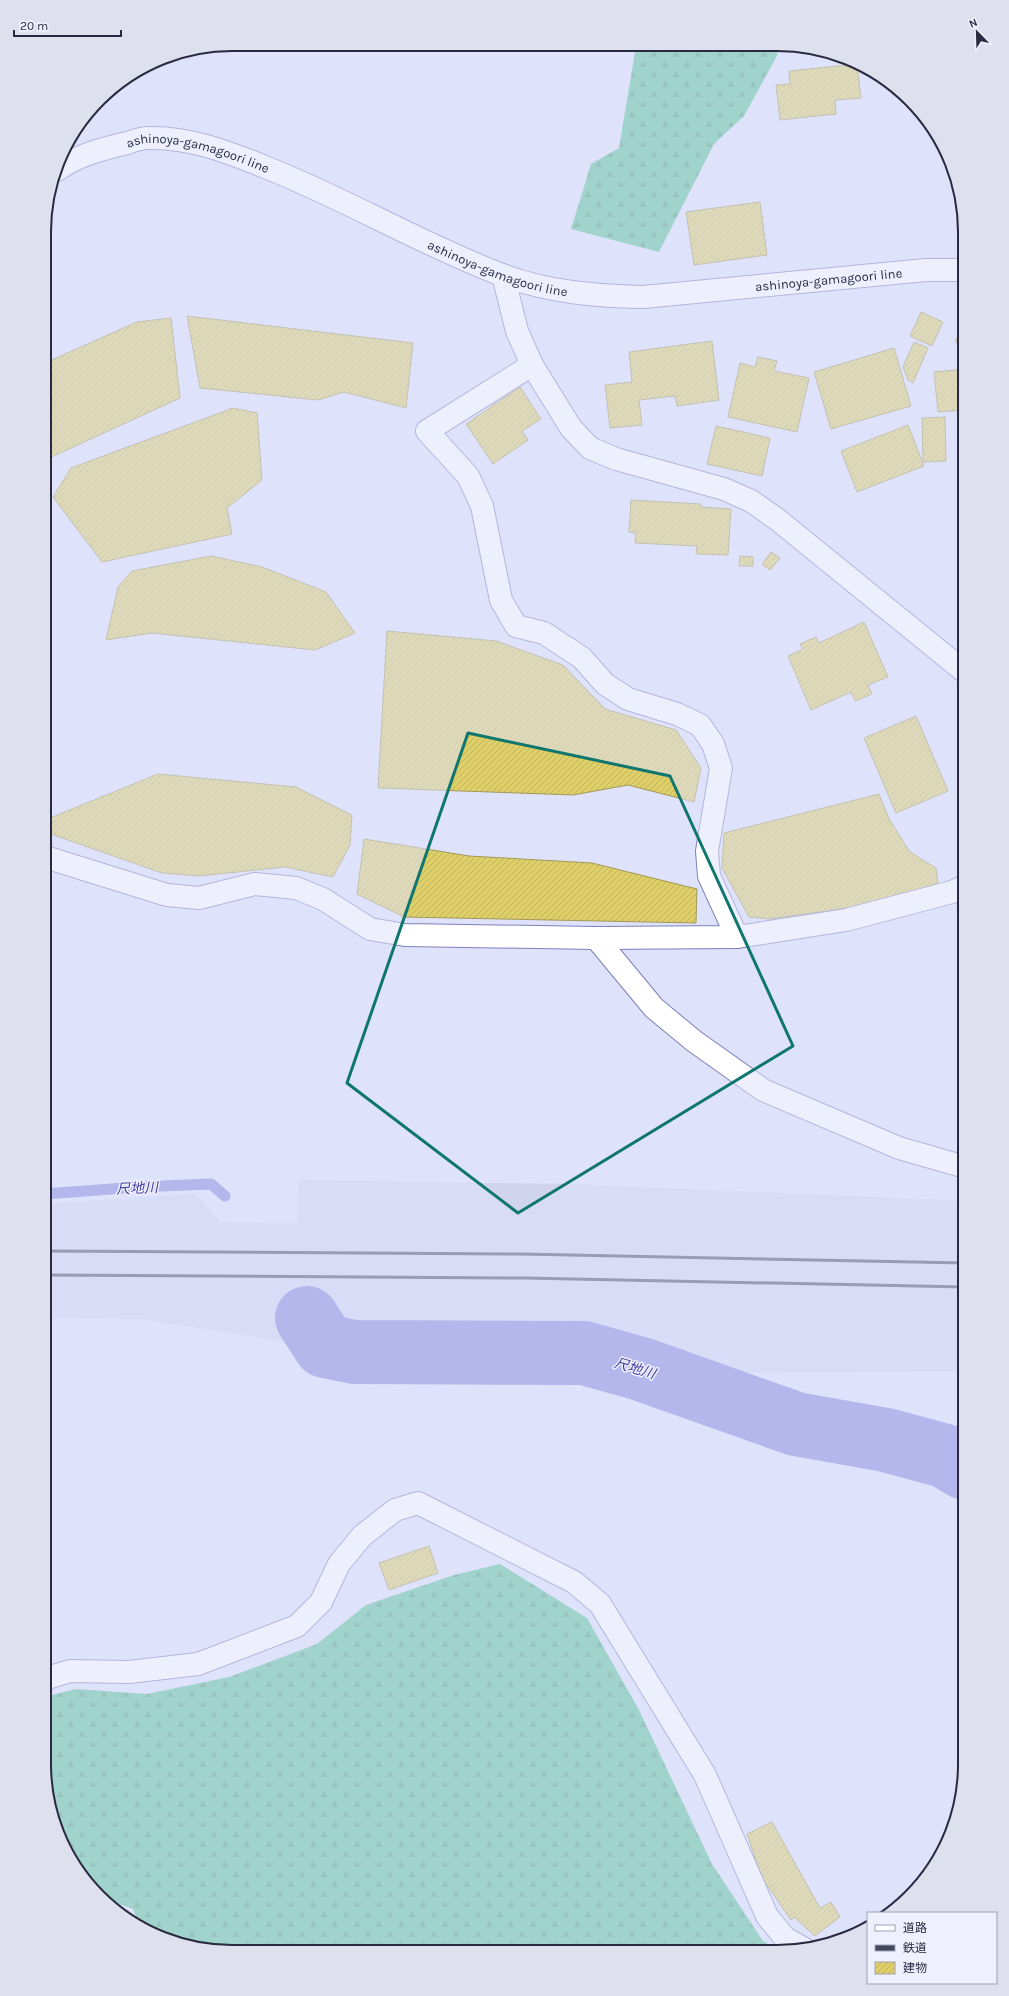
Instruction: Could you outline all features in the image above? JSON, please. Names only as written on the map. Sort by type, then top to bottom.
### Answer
[{"type":"street","name":"ashinoya-gamagoori line","points":[[64,164],[69,161],[100,150],[146,138],[172,139],[217,148],[304,182],[428,244],[503,275],[553,290],[598,296],[643,297],[926,270],[958,270]]},
{"type":"street","points":[[503,275],[517,331],[532,365],[571,428],[590,448],[616,459],[724,490],[751,501],[778,520],[958,666]]},
{"type":"street","points":[[532,365],[427,430],[468,476],[482,506],[501,600],[516,626],[544,633],[582,658],[605,684],[628,699],[677,714],[700,725],[713,744],[721,768],[706,851],[709,876],[737,937]]},
{"type":"street","points":[[51,859],[167,895],[200,898],[254,884],[296,888],[323,899],[370,929],[405,935],[596,938],[737,937],[846,920],[958,889]]},
{"type":"street","points":[[596,938],[654,1008],[694,1041],[763,1090],[899,1148],[958,1165]]},
{"type":"street","points":[[51,1677],[70,1671],[129,1672],[198,1664],[297,1626],[321,1602],[339,1564],[362,1536],[395,1510],[418,1503],[574,1582],[600,1604],[705,1775],[767,1916],[785,1938],[795,1944]]},
{"type":"highlighted area","points":[[468,733],[670,776],[793,1046],[518,1213],[347,1083]]},
{"type":"shaded area","points":[[298,1180],[567,1184],[958,1201],[958,1371],[690,1373],[616,1342],[337,1337],[332,1333],[324,1321],[283,1321],[286,1342],[141,1319],[51,1318],[51,1204],[195,1194],[221,1222],[297,1223]]},
{"type":"green space","points":[[635,51],[778,51],[777,56],[744,116],[714,144],[659,252],[571,229],[591,164],[619,148]]},
{"type":"green space","points":[[500,1564],[587,1618],[639,1710],[712,1864],[763,1941],[770,1945],[221,1945],[185,1939],[142,1921],[136,1917],[133,1909],[117,1903],[88,1874],[75,1854],[65,1833],[54,1799],[51,1775],[51,1695],[76,1689],[147,1694],[229,1677],[317,1644],[366,1605],[454,1575]]},
{"type":"building","points":[[846,65],[858,70],[861,98],[835,100],[836,114],[780,120],[776,85],[790,84],[789,71]]},
{"type":"building","points":[[760,202],[767,255],[694,265],[686,212]]},
{"type":"building","points":[[921,312],[943,322],[932,346],[910,336]]},
{"type":"building","points":[[187,316],[413,343],[406,408],[344,392],[318,400],[200,388]]},
{"type":"building","points":[[171,318],[180,398],[51,457],[51,360],[137,322]]},
{"type":"building","points":[[958,335],[958,343],[955,342]]},
{"type":"building","points":[[712,341],[719,400],[677,406],[675,396],[639,400],[642,425],[610,428],[605,385],[632,382],[629,352]]},
{"type":"building","points":[[914,342],[928,348],[913,383],[908,380],[903,367]]},
{"type":"building","points":[[894,348],[911,406],[831,429],[814,372]]},
{"type":"building","points":[[758,357],[777,361],[774,371],[809,378],[797,432],[728,417],[740,363],[755,367]]},
{"type":"building","points":[[958,370],[958,411],[938,412],[934,372]]},
{"type":"building","points":[[520,387],[541,419],[522,431],[528,440],[493,464],[466,424]]},
{"type":"building","points":[[233,408],[257,413],[262,480],[227,508],[232,534],[102,562],[53,497],[71,468]]},
{"type":"building","points":[[945,417],[946,461],[923,462],[922,418]]},
{"type":"building","points":[[908,425],[924,466],[857,492],[841,451]]},
{"type":"building","points":[[716,426],[770,438],[762,476],[707,464]]},
{"type":"building","points":[[631,500],[701,504],[700,507],[731,509],[728,555],[696,554],[697,546],[635,543],[636,533],[629,532]]},
{"type":"building","points":[[771,552],[780,558],[770,570],[762,564]]},
{"type":"building","points":[[211,556],[262,567],[326,592],[355,633],[315,650],[152,633],[106,640],[118,587],[132,571]]},
{"type":"building","points":[[740,556],[753,557],[753,566],[739,566]]},
{"type":"building","points":[[864,622],[888,677],[868,685],[872,694],[855,701],[851,692],[811,710],[788,656],[803,649],[800,644],[816,637],[819,643]]},
{"type":"building","points":[[387,631],[496,641],[563,665],[605,709],[676,730],[701,768],[694,802],[628,785],[573,795],[378,788]]},
{"type":"building","points":[[916,716],[948,791],[896,813],[864,738]]},
{"type":"building","points":[[158,774],[296,787],[352,815],[350,845],[333,877],[285,867],[199,876],[162,873],[51,834],[51,818]]},
{"type":"building","points":[[879,794],[889,819],[910,852],[936,868],[938,884],[856,907],[769,919],[749,917],[722,868],[724,833]]},
{"type":"building","points":[[364,839],[469,856],[592,863],[697,889],[696,923],[404,917],[357,894]]},
{"type":"building","points":[[429,1546],[438,1573],[389,1590],[379,1563]]},
{"type":"building","points":[[772,1822],[820,1908],[831,1902],[840,1917],[815,1936],[794,1917],[791,1920],[762,1878],[747,1834]]},
{"type":"waterway","name":"尺地川","points":[[51,1194],[138,1187],[211,1184],[225,1196]]},
{"type":"waterway","name":"尺地川","points":[[307,1318],[325,1346],[354,1352],[584,1353],[641,1369],[796,1424],[886,1440],[945,1456],[958,1464]]},
{"type":"railway","points":[[51,1251],[521,1254],[958,1263]]},
{"type":"railway","points":[[51,1275],[525,1278],[958,1287]]}]
